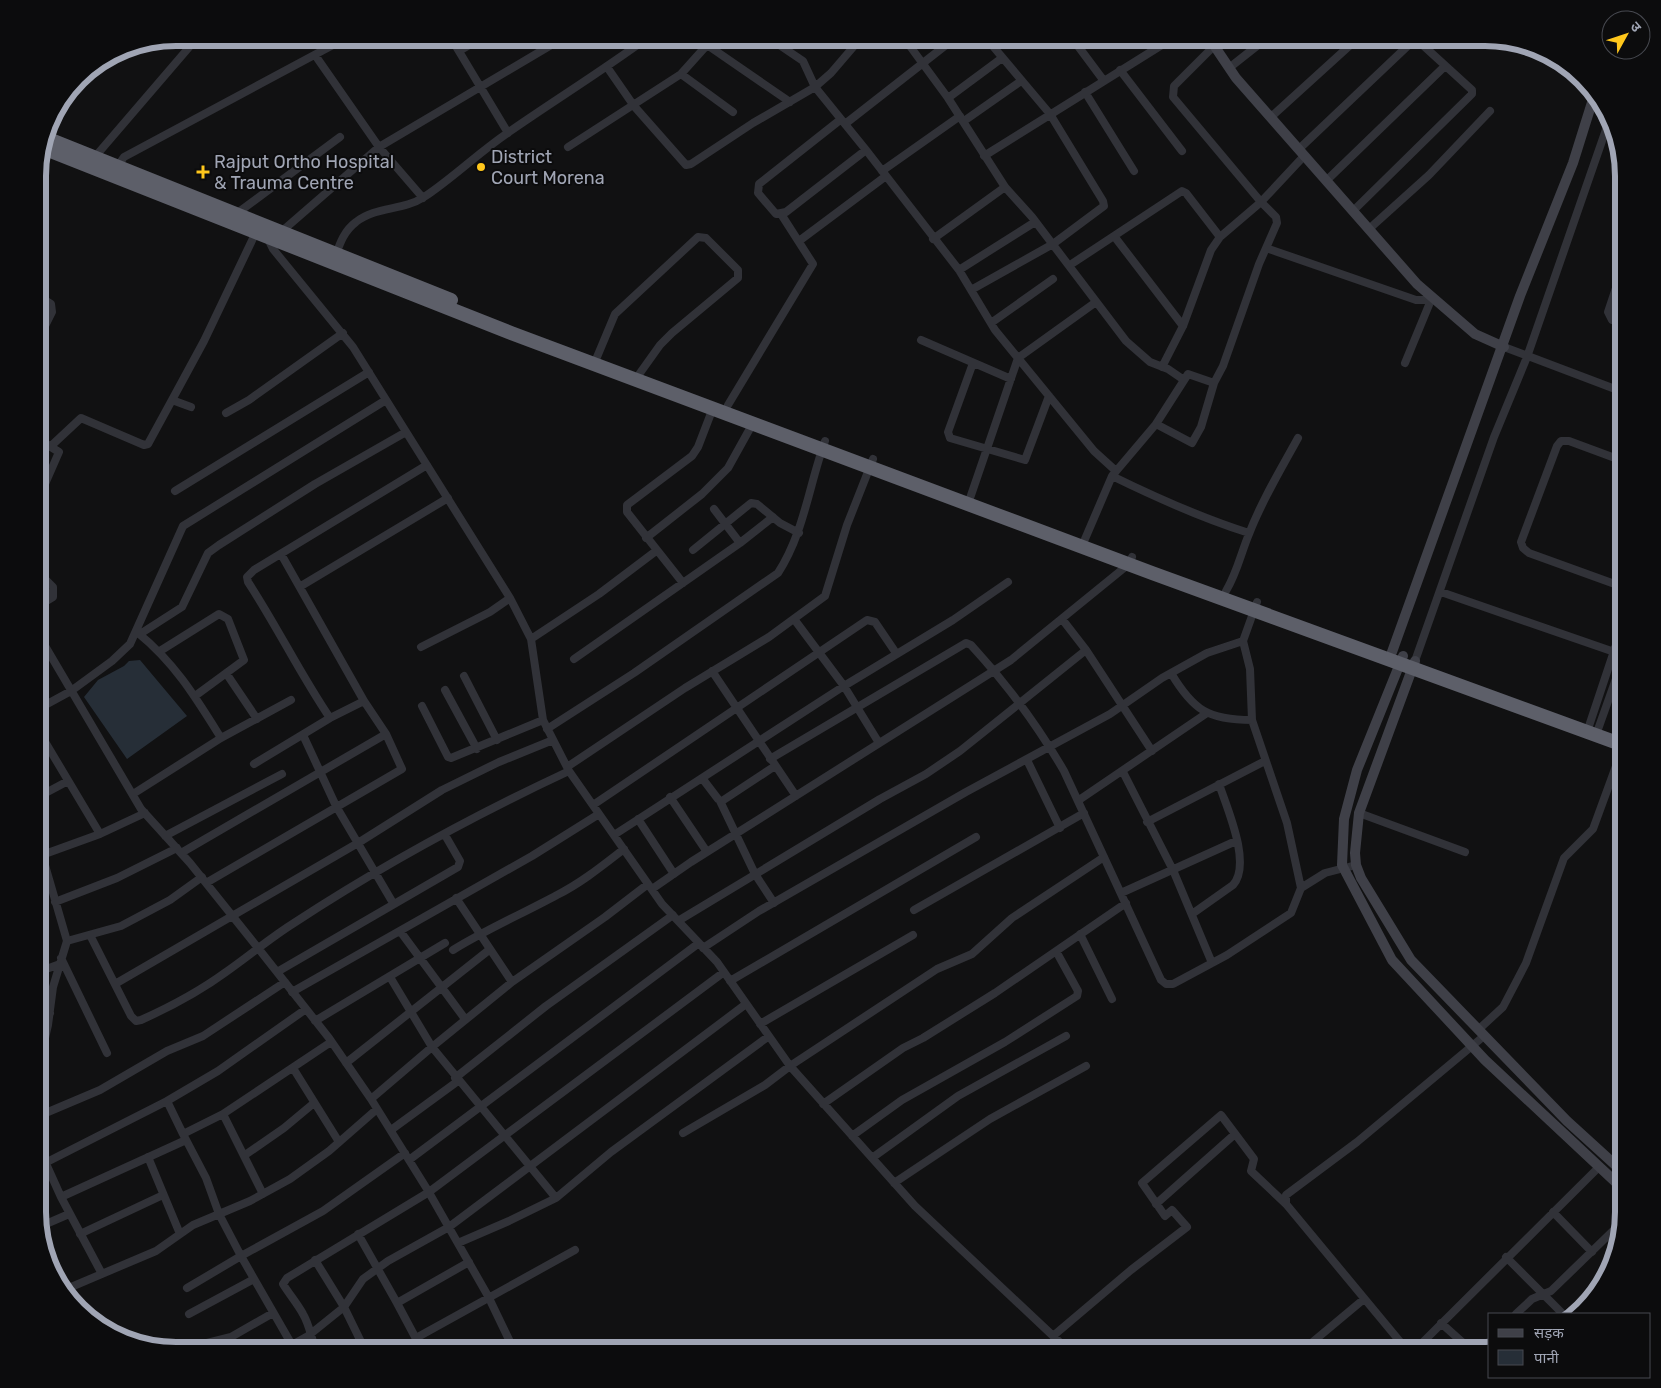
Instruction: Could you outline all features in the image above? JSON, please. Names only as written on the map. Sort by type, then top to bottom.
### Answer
[{"type":"highway","points":[[50,147],[94,158],[236,214],[266,231]]},
{"type":"highway","points":[[50,148],[266,231],[712,408],[824,445]]},
{"type":"highway","points":[[334,259],[728,405],[824,445],[1083,543],[1593,730],[1615,741]]},
{"type":"highway","points":[[1130,560],[1226,591],[1256,606]]},
{"type":"highway","points":[[1593,730],[1615,734]]},
{"type":"street","points":[[94,158],[190,46]]},
{"type":"street","points":[[117,167],[124,157],[331,46]]},
{"type":"street","points":[[456,46],[508,133]]},
{"type":"street","points":[[459,51],[468,46]]},
{"type":"street","points":[[51,446],[81,418],[144,445],[148,444],[266,231],[379,147],[434,112],[481,88],[550,46]]},
{"type":"street","points":[[334,259],[344,233],[356,221],[370,213],[403,206],[423,198],[508,133],[636,46]]},
{"type":"street","points":[[568,146],[634,106],[680,74],[706,46]]},
{"type":"street","points":[[708,46],[790,102]]},
{"type":"street","points":[[786,46],[803,61],[815,87],[958,270],[991,323],[1094,451],[1114,473],[1152,496],[1220,524],[1249,533]]},
{"type":"street","points":[[607,67],[634,106],[686,165],[815,87],[854,46]]},
{"type":"street","points":[[910,46],[948,98],[1005,188],[1036,222],[1130,346],[1150,362],[1184,380]]},
{"type":"street","points":[[866,150],[781,214],[776,214],[758,193],[759,184],[945,46]]},
{"type":"street","points":[[971,290],[1053,244],[1104,206],[1103,201],[1050,114],[993,46]]},
{"type":"street","points":[[1078,46],[1104,80]]},
{"type":"street","points":[[984,156],[1160,46]]},
{"type":"street","points":[[1156,424],[1188,443],[1192,443],[1201,427],[1214,383],[1223,366],[1277,220],[1173,97],[1174,86],[1208,46]]},
{"type":"street","points":[[1215,46],[1229,68],[1301,152],[1433,300],[1475,334],[1526,356],[1615,389]]},
{"type":"street","points":[[1229,68],[1257,46]]},
{"type":"street","points":[[1271,117],[1349,46]]},
{"type":"street","points":[[1162,367],[1182,326],[1204,264],[1220,237],[1261,202],[1301,152],[1408,46]]},
{"type":"street","points":[[1353,211],[1471,97],[1472,90],[1424,46]]},
{"type":"street","points":[[315,55],[379,147],[423,198]]},
{"type":"street","points":[[948,98],[1002,58]]},
{"type":"street","points":[[1326,181],[1445,66]]},
{"type":"street","points":[[1120,70],[1182,151]]},
{"type":"street","points":[[680,74],[733,112]]},
{"type":"street","points":[[799,241],[884,173],[1021,81]]},
{"type":"street","points":[[1085,92],[1134,171]]},
{"type":"street","points":[[1592,103],[1573,163],[1520,296],[1405,660],[1359,813],[1355,853],[1356,865],[1361,878],[1411,960],[1567,1121],[1615,1164]]},
{"type":"street","points":[[1369,229],[1429,175],[1490,111]]},
{"type":"street","points":[[1608,136],[1494,437],[1441,592],[1405,660],[1357,770],[1344,820],[1343,868],[1392,960],[1472,1046],[1615,1181]]},
{"type":"street","points":[[236,214],[340,138]]},
{"type":"street","points":[[933,239],[1005,188]]},
{"type":"street","points":[[1070,265],[1182,191],[1186,193],[1220,237]]},
{"type":"street","points":[[728,405],[813,264],[781,214]]},
{"type":"street","points":[[958,270],[1036,222]]},
{"type":"street","points":[[266,231],[273,249],[343,333],[369,372],[510,598],[531,639],[543,720],[547,729],[568,769],[650,886],[675,918],[724,972],[790,1066],[823,1104],[915,1206],[1059,1342]]},
{"type":"street","points":[[1114,236],[1182,326]]},
{"type":"street","points":[[597,357],[615,314],[698,237],[706,238],[738,270],[738,278],[672,333],[660,345],[640,373]]},
{"type":"street","points":[[1266,248],[1416,300],[1433,300]]},
{"type":"street","points":[[991,323],[1053,279]]},
{"type":"street","points":[[1615,292],[1608,316],[1615,321]]},
{"type":"street","points":[[1405,363],[1433,300]]},
{"type":"street","points":[[47,302],[51,304],[52,312],[47,322]]},
{"type":"street","points":[[970,500],[1018,358],[1096,302]]},
{"type":"street","points":[[226,413],[249,400],[343,333]]},
{"type":"street","points":[[921,340],[1011,378]]},
{"type":"street","points":[[974,363],[948,436],[1025,460],[1049,396]]},
{"type":"street","points":[[175,491],[369,372]]},
{"type":"street","points":[[1083,543],[1114,473],[1139,448],[1188,374],[1214,383]]},
{"type":"street","points":[[172,400],[191,407]]},
{"type":"street","points":[[47,704],[71,691],[112,661],[130,644],[138,633],[183,526],[386,400]]},
{"type":"street","points":[[683,583],[627,512],[627,505],[692,456],[698,447],[712,408]]},
{"type":"street","points":[[646,538],[702,494],[728,468],[753,423]]},
{"type":"street","points":[[138,633],[182,607],[208,553],[315,484],[406,432]]},
{"type":"street","points":[[1226,591],[1265,498],[1298,438]]},
{"type":"street","points":[[1615,458],[1569,441],[1561,441],[1556,446],[1522,542],[1523,548],[1529,553],[1615,584]]},
{"type":"street","points":[[47,444],[59,452],[59,457],[47,482]]},
{"type":"street","points":[[547,729],[634,673],[778,573],[790,556],[799,533],[824,445]]},
{"type":"street","points":[[90,936],[131,1016],[136,1020],[140,1020],[178,1002],[226,972],[258,948],[376,873],[505,801],[568,769],[712,671],[769,637],[825,596],[847,525],[872,463]]},
{"type":"street","points":[[330,718],[310,689],[277,625],[248,582],[249,574],[427,465]]},
{"type":"street","points":[[301,586],[448,498]]},
{"type":"street","points":[[693,550],[751,503],[757,504],[772,517],[799,533]]},
{"type":"street","points":[[714,509],[740,543]]},
{"type":"street","points":[[574,659],[740,543],[772,517]]},
{"type":"street","points":[[531,639],[599,594],[656,550]]},
{"type":"street","points":[[67,941],[121,926],[336,806],[398,774],[402,769],[386,734],[364,701],[301,586],[281,554]]},
{"type":"street","points":[[371,1099],[465,1019],[512,982],[650,886],[674,874],[994,671],[1062,619],[1130,560]]},
{"type":"street","points":[[47,580],[53,587],[53,596],[47,600]]},
{"type":"street","points":[[614,835],[670,797],[896,653],[953,620],[1008,582]]},
{"type":"street","points":[[1441,592],[1615,652],[1593,730]]},
{"type":"street","points":[[421,647],[490,612],[510,598]]},
{"type":"street","points":[[720,801],[773,762],[856,707],[962,644],[971,645],[994,671],[1050,748],[1079,800],[1161,980],[1166,984],[1173,984],[1212,963],[1291,913],[1301,888],[1287,823],[1252,720],[1250,668],[1243,641],[1256,606]]},
{"type":"street","points":[[160,651],[219,614],[224,615],[236,636],[244,660],[195,696]]},
{"type":"street","points":[[794,619],[844,686],[879,743]]},
{"type":"street","points":[[1062,619],[1086,650],[1152,751]]},
{"type":"street","points":[[593,805],[867,620],[875,622],[896,653]]},
{"type":"street","points":[[138,633],[160,651],[195,696],[221,738]]},
{"type":"street","points":[[187,1288],[323,1211],[407,1156],[480,1107],[522,1073],[701,945],[966,792],[1050,748],[1122,706],[1171,673],[1208,653],[1243,641]]},
{"type":"street","points":[[47,650],[144,812],[204,880],[285,982],[331,1042],[371,1099],[429,1192],[488,1296],[510,1342]]},
{"type":"street","points":[[391,1130],[457,1080],[546,1006],[675,918],[755,874],[926,774],[960,751],[1086,650]]},
{"type":"street","points":[[712,671],[796,796]]},
{"type":"street","points":[[1171,673],[1193,704],[1213,717],[1231,720],[1252,720]]},
{"type":"street","points":[[226,674],[257,719]]},
{"type":"street","points":[[464,676],[497,740]]},
{"type":"street","points":[[1593,730],[1615,680]]},
{"type":"street","points":[[445,690],[477,749]]},
{"type":"street","points":[[133,794],[221,738],[291,700]]},
{"type":"street","points":[[254,764],[330,718],[364,701]]},
{"type":"street","points":[[422,706],[448,757],[454,758],[543,720]]},
{"type":"street","points":[[1079,800],[1123,772],[1207,712]]},
{"type":"street","points":[[54,902],[118,878],[179,850],[386,734]]},
{"type":"street","points":[[303,736],[336,806],[393,903]]},
{"type":"street","points":[[115,984],[358,843],[442,790],[499,762],[553,740]]},
{"type":"street","points":[[47,745],[100,834]]},
{"type":"street","points":[[1026,760],[1060,828]]},
{"type":"street","points":[[1147,822],[1265,761]]},
{"type":"street","points":[[1286,1204],[1288,1192],[1357,1142],[1472,1046],[1503,1007],[1526,963],[1564,858],[1592,829],[1615,769]]},
{"type":"street","points":[[1123,772],[1173,870],[1212,963]]},
{"type":"street","points":[[165,836],[282,774]]},
{"type":"street","points":[[702,778],[720,801],[755,874],[774,903]]},
{"type":"street","points":[[47,792],[68,781]]},
{"type":"street","points":[[1192,914],[1238,880],[1241,858],[1219,784]]},
{"type":"street","points":[[670,797],[707,852]]},
{"type":"street","points":[[47,853],[100,834],[144,812]]},
{"type":"street","points":[[914,910],[1084,813]]},
{"type":"street","points":[[1359,813],[1465,852]]},
{"type":"street","points":[[292,992],[532,856],[599,814]]},
{"type":"street","points":[[638,819],[674,874]]},
{"type":"street","points":[[277,972],[458,866],[460,861],[445,835]]},
{"type":"street","points":[[730,981],[976,837]]},
{"type":"street","points":[[1121,893],[1236,841]]},
{"type":"street","points":[[453,950],[478,934],[558,895],[592,874],[624,849]]},
{"type":"street","points":[[683,1133],[757,1090],[790,1066],[937,969],[972,954],[1012,918],[1104,857]]},
{"type":"street","points":[[1301,888],[1326,872],[1356,865]]},
{"type":"street","points":[[47,875],[67,941],[53,987],[47,1027]]},
{"type":"street","points":[[456,898],[478,934],[512,982]]},
{"type":"street","points":[[823,1104],[903,1048],[923,1038],[995,993],[1126,903]]},
{"type":"street","points":[[400,931],[440,988],[465,1019]]},
{"type":"street","points":[[1080,934],[1112,999]]},
{"type":"street","points":[[760,1024],[913,935]]},
{"type":"street","points":[[315,1021],[445,943]]},
{"type":"street","points":[[346,1064],[489,950]]},
{"type":"street","points":[[852,1136],[902,1100],[1005,1042],[1077,996],[1078,991],[1056,951]]},
{"type":"street","points":[[47,968],[60,961]]},
{"type":"street","points":[[60,961],[107,1053]]},
{"type":"street","points":[[312,1342],[312,1332],[303,1313],[283,1284],[286,1278],[429,1192],[724,972]]},
{"type":"street","points":[[390,977],[432,1047],[457,1080],[556,1198]]},
{"type":"street","points":[[48,1112],[100,1090],[167,1051],[203,1036],[285,982]]},
{"type":"street","points":[[297,1342],[344,1307],[363,1279],[378,1268],[449,1228],[746,1004]]},
{"type":"street","points":[[47,1162],[167,1101],[218,1071],[306,1009]]},
{"type":"street","points":[[458,1243],[556,1198],[611,1152],[769,1036]]},
{"type":"street","points":[[872,1158],[958,1096],[1066,1036]]},
{"type":"street","points":[[61,1197],[148,1157],[185,1137],[331,1042]]},
{"type":"street","points":[[894,1183],[990,1119],[1086,1066]]},
{"type":"street","points":[[293,1068],[339,1142]]},
{"type":"street","points":[[167,1101],[206,1178],[219,1214],[273,1313],[284,1342]]},
{"type":"street","points":[[245,1155],[284,1128],[314,1103]]},
{"type":"street","points":[[71,1287],[156,1251],[194,1225],[263,1194],[290,1179],[339,1142],[377,1109]]},
{"type":"street","points":[[223,1114],[263,1194]]},
{"type":"street","points":[[1053,1336],[1131,1270],[1187,1227],[1172,1210],[1165,1216],[1142,1183],[1221,1115],[1254,1159],[1251,1171],[1286,1204],[1400,1342]]},
{"type":"street","points":[[1156,1204],[1235,1134]]},
{"type":"street","points":[[148,1157],[180,1234]]},
{"type":"street","points":[[47,1165],[69,1214],[102,1274]]},
{"type":"street","points":[[1423,1342],[1599,1167]]},
{"type":"street","points":[[80,1234],[163,1195]]},
{"type":"street","points":[[1553,1212],[1592,1252]]},
{"type":"street","points":[[47,1224],[69,1214]]},
{"type":"street","points":[[1517,1313],[1532,1299],[1545,1294],[1613,1233]]},
{"type":"street","points":[[358,1234],[418,1342]]},
{"type":"street","points":[[416,1338],[488,1296],[575,1250]]},
{"type":"street","points":[[1506,1258],[1545,1294],[1562,1313]]},
{"type":"street","points":[[315,1260],[344,1307],[361,1342]]},
{"type":"street","points":[[397,1303],[469,1262]]},
{"type":"street","points":[[189,1314],[254,1279]]},
{"type":"street","points":[[1312,1342],[1364,1298]]},
{"type":"street","points":[[212,1342],[231,1337],[273,1313]]},
{"type":"street","points":[[1441,1323],[1462,1342]]},
{"type":"water","points":[[140,660],[187,716],[127,759],[84,697],[98,680],[124,666],[129,661]]},
{"type":"place","name":"District Court Morena","points":[[481,167]]},
{"type":"place","name":"Rajput Ortho Hospital & Trauma Centre","points":[[203,172]]}]
